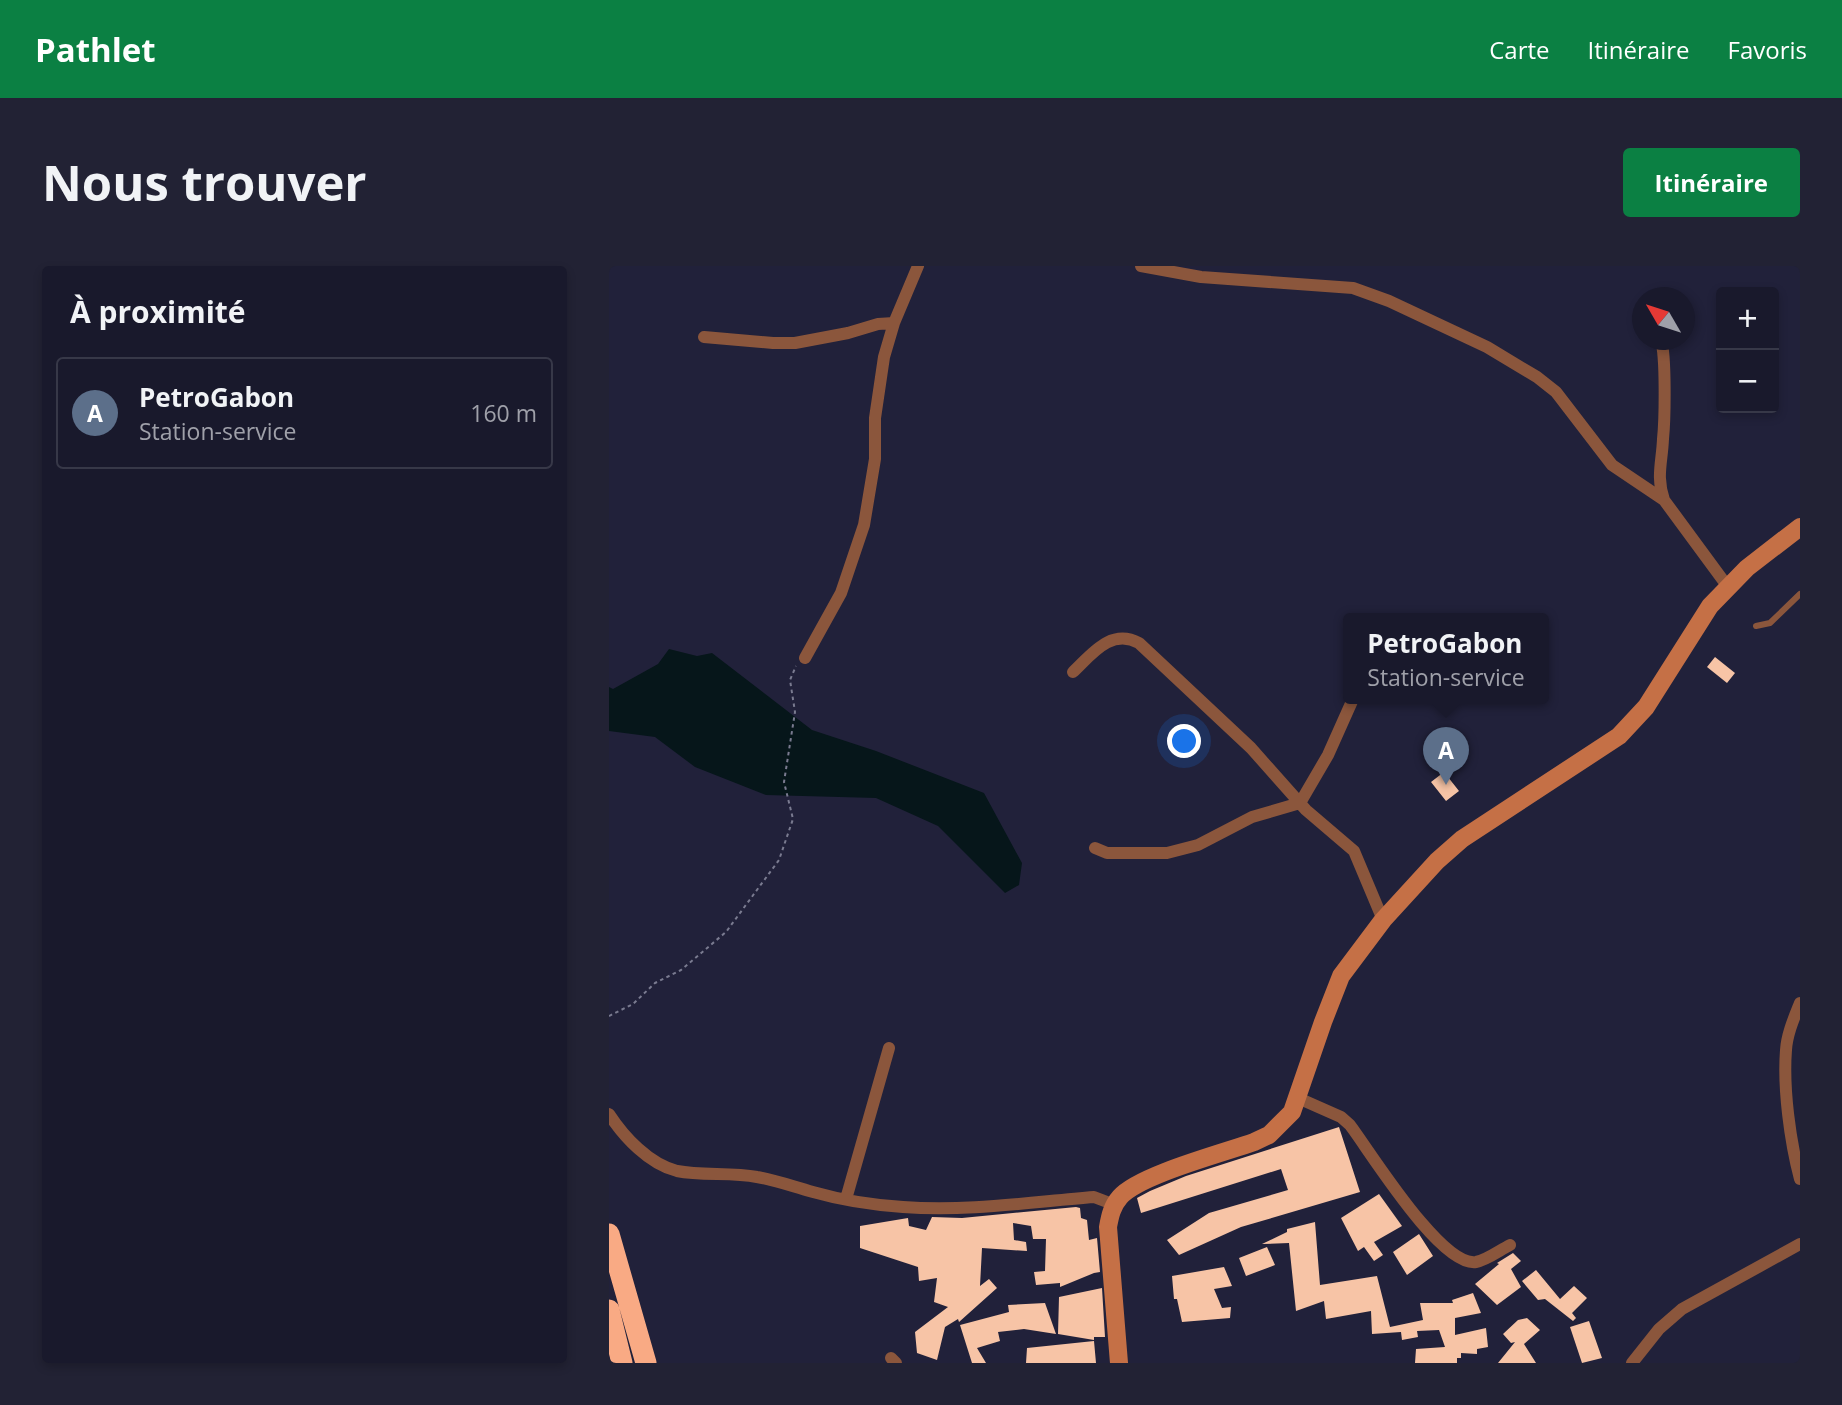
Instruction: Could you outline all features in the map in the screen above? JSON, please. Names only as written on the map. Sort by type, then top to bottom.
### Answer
[{"type":"highway","points":[[609,1234],[646,1363]]},
{"type":"highway","points":[[610,1319],[622,1363]]},
{"type":"main road","points":[[1119,1363],[1108,1227],[1110,1213],[1118,1198],[1131,1187],[1269,1135],[1283,1124],[1298,1098],[1341,976],[1383,920],[1462,839],[1619,736],[1646,706],[1701,619],[1728,587],[1766,552],[1800,527]]},
{"type":"street","points":[[804,658],[845,585],[864,524],[875,459],[875,418],[884,357],[894,323],[918,266]]},
{"type":"street","points":[[1141,266],[1269,284],[1353,288],[1388,301],[1487,347],[1537,377],[1556,392],[1612,466],[1664,500]]},
{"type":"street","points":[[703,337],[795,343],[878,324],[894,323]]},
{"type":"street","points":[[1662,350],[1664,436],[1659,484],[1664,500],[1728,587]]},
{"type":"street","points":[[1073,672],[1109,641],[1129,638],[1139,643],[1251,748],[1300,803],[1354,851],[1383,920]]},
{"type":"street","points":[[1095,848],[1117,854],[1167,853],[1198,845],[1252,817],[1300,803],[1328,755],[1351,704]]},
{"type":"street","points":[[1800,1003],[1786,1048],[1787,1090],[1800,1179]]},
{"type":"street","points":[[846,1199],[889,1048]]},
{"type":"street","points":[[1298,1098],[1341,1117],[1350,1125],[1407,1204],[1451,1254],[1475,1262],[1510,1245]]},
{"type":"street","points":[[609,1114],[629,1139],[646,1154],[672,1169],[758,1177],[846,1199],[902,1207],[933,1208],[1094,1198],[1115,1205]]},
{"type":"street","points":[[1632,1363],[1659,1329],[1682,1309],[1800,1244]]},
{"type":"lane","points":[[1756,626],[1770,623],[1800,594]]},
{"type":"path","points":[[609,1016],[633,1004],[655,983],[681,970],[726,932],[779,860],[793,819],[784,782],[795,712],[790,680],[793,669],[804,658]]},
{"type":"shaded area","points":[[669,649],[697,656],[712,653],[812,730],[876,751],[984,793],[1022,863],[1019,885],[1005,893],[938,826],[876,798],[766,795],[695,767],[655,737],[609,731],[609,687],[613,689],[658,664]]},
{"type":"building","points":[[1715,657],[1735,673],[1727,683],[1707,667]]},
{"type":"building","points":[[1444,772],[1459,791],[1446,801],[1431,782]]},
{"type":"building","points":[[1339,1127],[1360,1192],[1241,1227],[1179,1255],[1167,1240],[1209,1213],[1288,1190],[1281,1169],[1141,1213],[1137,1198],[1150,1191],[1186,1176]]},
{"type":"building","points":[[1379,1194],[1402,1226],[1374,1242],[1383,1255],[1374,1261],[1364,1247],[1358,1251],[1341,1218]]},
{"type":"building","points":[[1080,1208],[1081,1218],[1087,1220],[1089,1240],[1097,1238],[1100,1272],[1060,1287],[1060,1283],[1036,1285],[1034,1272],[1045,1271],[1046,1239],[1033,1239],[1031,1226],[1013,1223],[1014,1240],[1026,1242],[1027,1251],[982,1248],[980,1286],[989,1279],[997,1288],[959,1322],[958,1319],[945,1327],[937,1360],[917,1353],[915,1332],[948,1307],[934,1302],[937,1278],[919,1281],[918,1267],[860,1248],[860,1226],[908,1218],[909,1226],[926,1230],[932,1217],[962,1218]]},
{"type":"building","points":[[1315,1222],[1320,1285],[1377,1276],[1390,1327],[1423,1320],[1420,1303],[1453,1303],[1452,1300],[1473,1293],[1481,1313],[1455,1318],[1455,1335],[1486,1328],[1488,1347],[1477,1349],[1477,1354],[1461,1353],[1457,1363],[1415,1363],[1416,1349],[1445,1347],[1439,1330],[1417,1331],[1418,1337],[1402,1340],[1401,1332],[1372,1334],[1371,1311],[1326,1319],[1324,1301],[1296,1311],[1289,1243],[1262,1244],[1287,1232],[1287,1229]]},
{"type":"building","points":[[1419,1234],[1433,1256],[1407,1275],[1393,1252]]},
{"type":"building","points":[[1267,1247],[1275,1265],[1246,1276],[1239,1258]]},
{"type":"building","points":[[1513,1253],[1521,1261],[1511,1269],[1521,1287],[1497,1305],[1475,1284],[1499,1264],[1497,1263]]},
{"type":"building","points":[[1224,1267],[1232,1286],[1214,1289],[1222,1308],[1231,1307],[1230,1318],[1182,1322],[1177,1299],[1174,1299],[1172,1276]]},
{"type":"building","points":[[1536,1270],[1560,1299],[1574,1286],[1587,1298],[1572,1313],[1576,1318],[1573,1321],[1545,1299],[1538,1300],[1522,1281]]},
{"type":"building","points":[[1102,1288],[1105,1337],[1094,1337],[1094,1340],[1058,1334],[1059,1297]]},
{"type":"building","points":[[1045,1303],[1056,1334],[1024,1329],[998,1332],[1000,1341],[977,1348],[986,1363],[972,1363],[960,1325],[1009,1312],[1008,1305]]},
{"type":"building","points":[[1527,1318],[1540,1330],[1524,1344],[1536,1363],[1498,1363],[1515,1342],[1511,1343],[1503,1334],[1518,1320]]},
{"type":"building","points":[[1589,1321],[1602,1358],[1582,1363],[1570,1327]]},
{"type":"building","points":[[1094,1341],[1096,1363],[1026,1363],[1027,1348]]},
{"type":"place","name":"PetroGabon","points":[[1446,785]]}]
